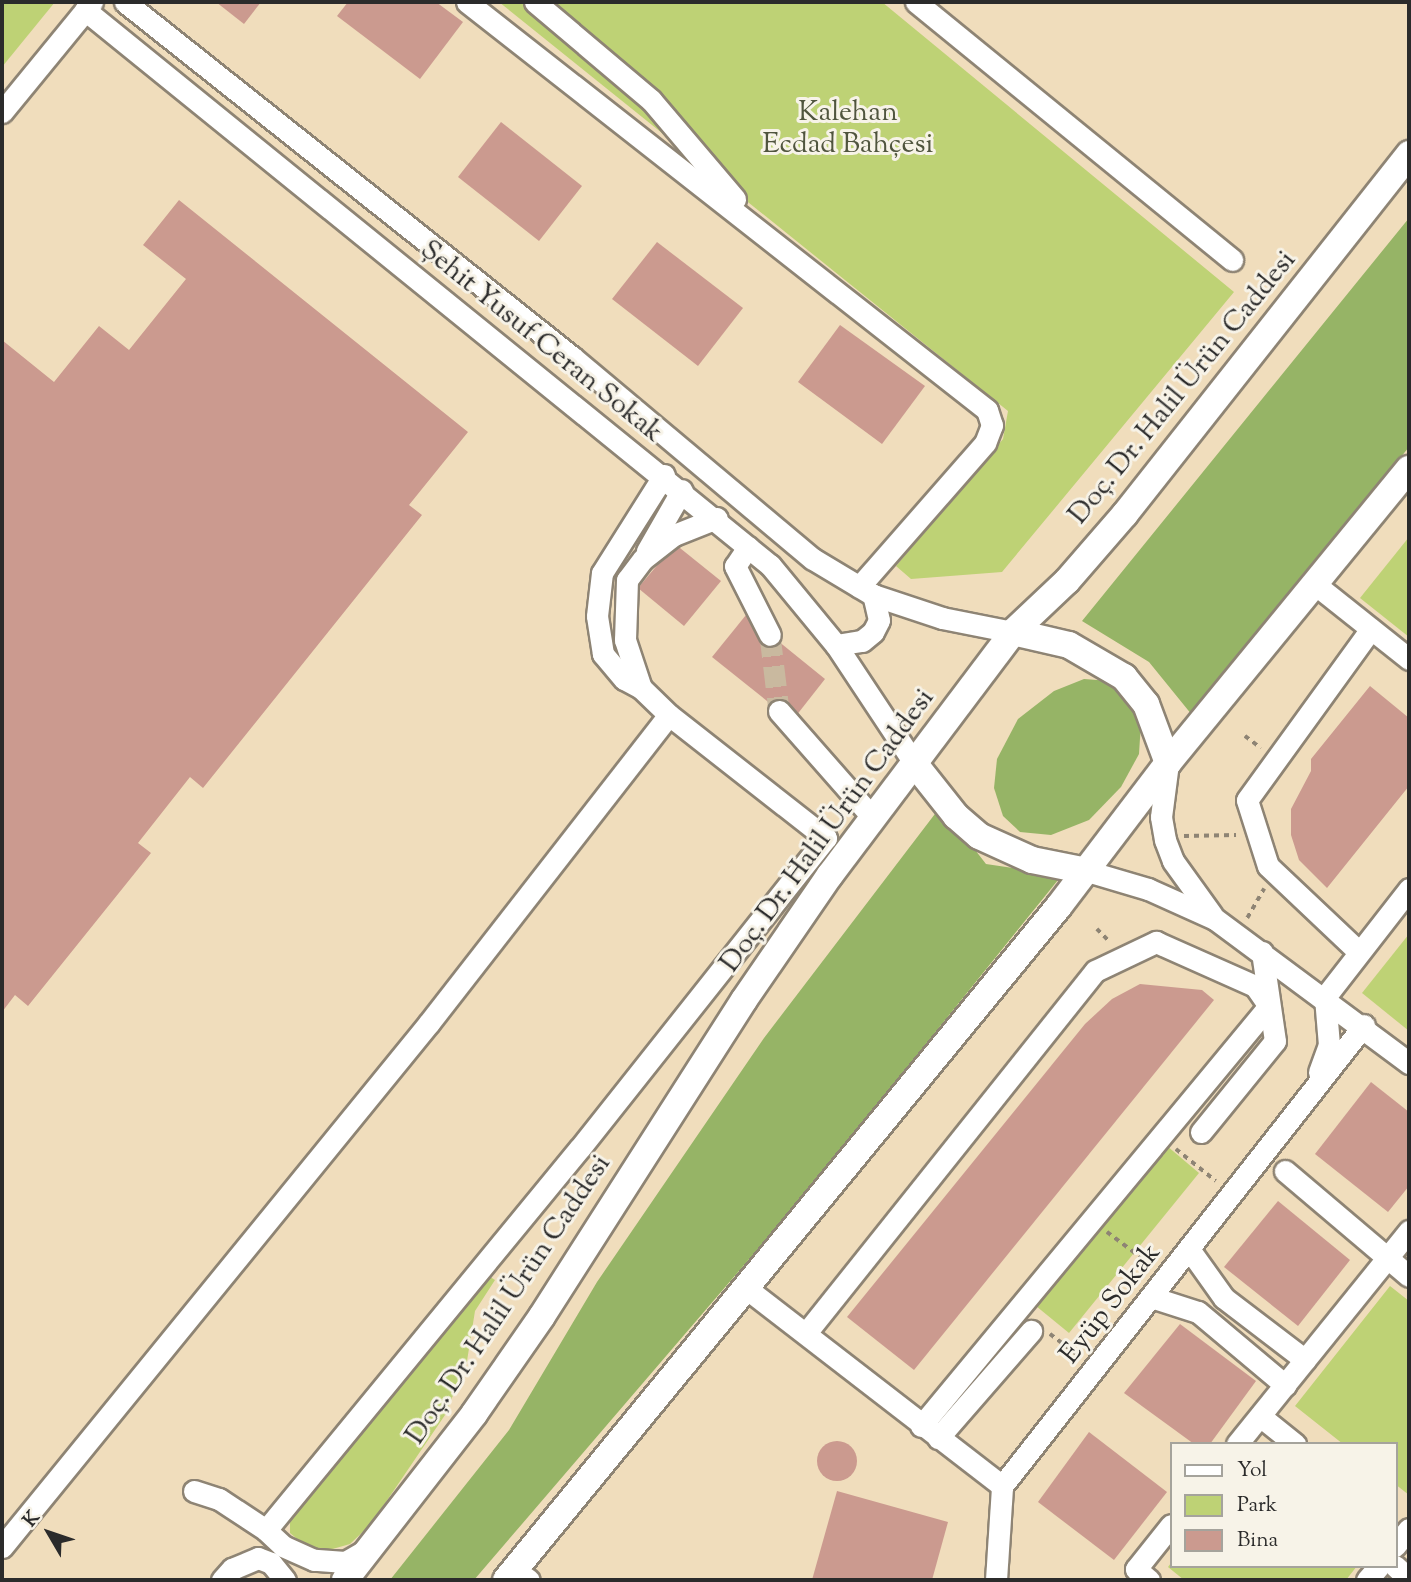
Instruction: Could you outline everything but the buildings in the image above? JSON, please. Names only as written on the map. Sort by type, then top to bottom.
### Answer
[{"type":"main road","name":"Doç. Dr. Halil Ürün Caddesi","points":[[345,1580],[374,1545],[542,1316],[744,1000],[873,818],[1013,632],[1067,581],[1125,514],[1409,154]]},
{"type":"main road","points":[[517,1577],[746,1288],[1087,871],[1168,763],[1409,469]]},
{"type":"main road","points":[[1013,632],[1069,645],[1124,677],[1146,704],[1168,763]]},
{"type":"main road","points":[[914,764],[957,817],[979,836],[1032,860],[1087,871]]},
{"type":"street","name":"Şehit Yusuf Ceran Sokak","points":[[125,2],[572,357],[813,559],[866,591],[942,618],[1013,632]]},
{"type":"street","points":[[467,2],[987,410],[992,425],[985,443],[866,591],[879,620],[873,632],[862,641],[836,645]]},
{"type":"street","points":[[536,2],[651,100],[762,232]]},
{"type":"street","points":[[916,2],[1232,260]]},
{"type":"street","name":"Şehit Yusuf Ceran Sokak","points":[[89,6],[717,518],[790,585],[836,645],[914,764]]},
{"type":"street","points":[[2,112],[89,6]]},
{"type":"street","points":[[266,1530],[580,1148],[826,838],[669,715],[642,688],[624,679],[603,654],[597,616],[602,573],[664,475]]},
{"type":"street","points":[[642,688],[625,640],[627,580],[682,490]]},
{"type":"street","points":[[642,559],[674,535],[717,518]]},
{"type":"street","points":[[748,547],[735,566],[770,635]]},
{"type":"street","points":[[1316,585],[1409,659]]},
{"type":"street","points":[[1359,952],[1268,866],[1247,800],[1371,629]]},
{"type":"street","points":[[779,711],[873,818]]},
{"type":"street","points":[[2,1547],[429,1023],[669,715]]},
{"type":"street","points":[[1168,763],[1162,806],[1164,837],[1179,872],[1215,919]]},
{"type":"street","points":[[1087,871],[1148,888],[1215,919],[1325,997],[1409,1063]]},
{"type":"street","points":[[1312,1092],[1329,1045],[1325,997],[1409,889]]},
{"type":"street","points":[[806,1333],[1095,971],[1156,942],[1255,986],[1269,1006]]},
{"type":"street","points":[[1201,1132],[1275,1041],[1277,1031],[1269,1006],[1262,953]]},
{"type":"street","points":[[930,1432],[1017,1309],[1269,1006]]},
{"type":"street","name":"Eyüp Sokak","points":[[1002,1486],[1364,1026]]},
{"type":"street","points":[[1284,1171],[1409,1276]]},
{"type":"street","points":[[1239,1442],[1409,1231]]},
{"type":"street","points":[[1189,1250],[1224,1298],[1305,1360]]},
{"type":"street","points":[[746,1288],[1002,1486],[995,1573]]},
{"type":"street","points":[[1152,1297],[1198,1312],[1285,1385]]},
{"type":"street","points":[[930,1432],[1031,1331]]},
{"type":"street","points":[[1260,1416],[1292,1442]]},
{"type":"street","points":[[194,1491],[219,1499],[266,1530],[283,1546],[314,1560],[345,1562],[374,1545]]},
{"type":"street","points":[[1137,1577],[1170,1527]]},
{"type":"street","points":[[222,1580],[232,1569],[258,1558],[271,1563],[285,1580]]},
{"type":"path","points":[[1164,837],[1258,834]]},
{"type":"path","points":[[1237,935],[1274,872]]},
{"type":"path","points":[[1160,1136],[1233,1194]]},
{"type":"path","points":[[1091,1220],[1167,1278]]},
{"type":"path","points":[[1017,1309],[1095,1369]]},
{"type":"green space","points":[[2,2],[55,2],[2,67]]},
{"type":"green space","name":"Kalehan Ecdad Bahçesi","points":[[499,2],[882,2],[1234,292],[1002,572],[911,579],[896,566],[1003,439],[1008,411]]},
{"type":"green space","points":[[1409,218],[1409,447],[1192,715],[1149,662],[1082,621]]},
{"type":"green space","points":[[1409,537],[1409,637],[1360,598]]},
{"type":"green space","points":[[1084,679],[1110,681],[1132,694],[1141,723],[1139,754],[1121,787],[1089,820],[1051,835],[1020,832],[1003,816],[994,788],[997,759],[1018,719],[1054,691]]},
{"type":"green space","points":[[941,806],[986,864],[1062,875],[805,1194],[474,1580],[390,1580],[509,1430],[597,1282],[764,1038]]},
{"type":"green space","points":[[1409,934],[1409,1031],[1362,993]]},
{"type":"green space","points":[[1167,1146],[1199,1173],[1069,1333],[1036,1306]]},
{"type":"green space","points":[[487,1275],[495,1280],[475,1311],[467,1361],[445,1415],[371,1524],[350,1544],[322,1552],[302,1543],[290,1533],[290,1514]]},
{"type":"green space","points":[[1390,1286],[1409,1301],[1409,1495],[1397,1486],[1397,1442],[1340,1442],[1295,1406]]},
{"type":"green space","points":[[1170,1564],[1170,1568],[1355,1568],[1346,1580],[1184,1580],[1168,1567]]},
{"type":"tunnel","points":[[770,635],[779,711]]}]
